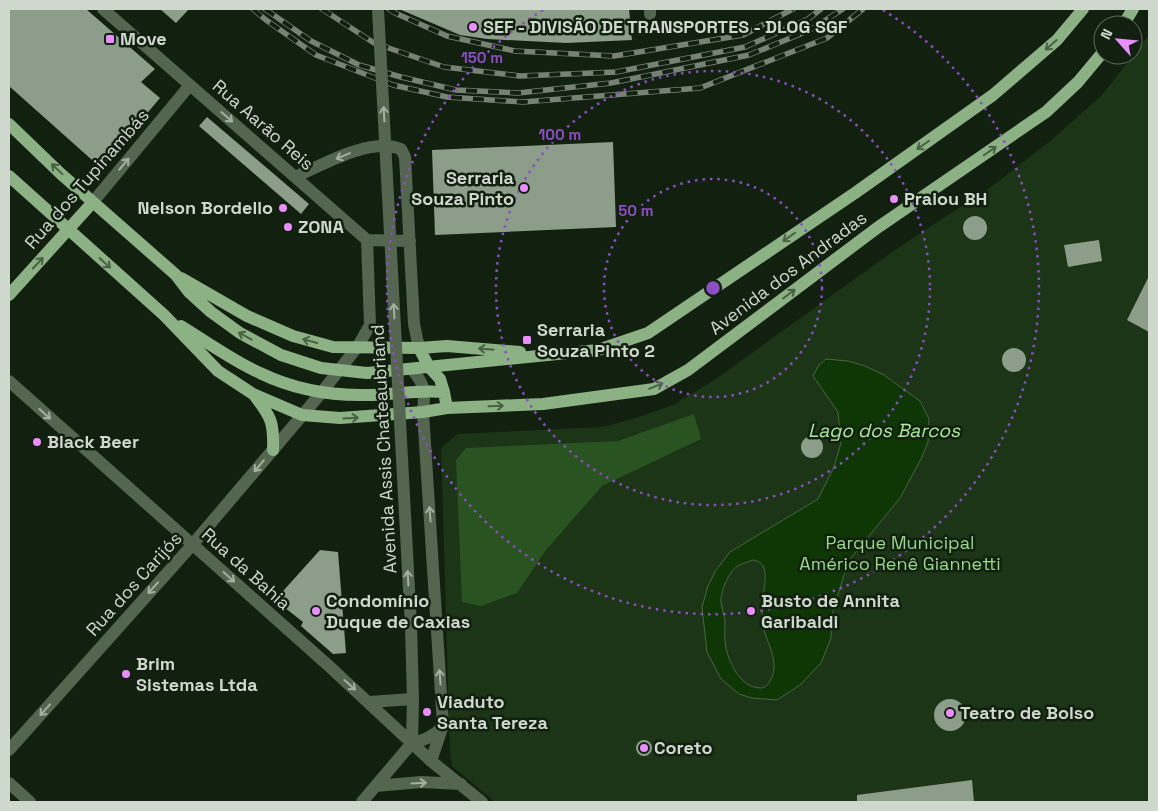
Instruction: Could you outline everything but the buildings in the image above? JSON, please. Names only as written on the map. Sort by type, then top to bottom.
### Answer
[{"type":"main road","name":"Avenida dos Andradas","points":[[9,124],[93,202],[176,275],[189,292],[211,312],[240,333],[281,355],[321,368],[367,373],[552,355],[598,350],[648,333],[656,328],[855,193],[993,95],[1057,40],[1083,9]]},
{"type":"main road","name":"Avenida dos Andradas","points":[[9,176],[68,231],[164,315],[218,371],[253,394],[302,415],[340,418],[423,412],[447,408],[543,404],[654,389],[688,370],[877,228],[1046,112],[1078,82],[1093,64]]},
{"type":"main road","name":"Rua dos Tupinambás","points":[[9,295],[93,202]]},
{"type":"main road","name":"Avenida dos Andradas","points":[[176,275],[247,316],[293,336],[333,347],[419,348],[447,346],[552,355]]},
{"type":"main road","name":"Avenida dos Andradas","points":[[164,315],[259,373],[288,384],[322,392],[361,395],[425,390],[444,392]]},
{"type":"main road","points":[[419,348],[429,367],[440,379],[447,408]]},
{"type":"main road","points":[[253,394],[270,415],[274,431],[273,450]]},
{"type":"street","name":"Rua Aarão Reis","points":[[104,9],[367,240]]},
{"type":"street","name":"Avenida Assis Chateaubriand","points":[[378,9],[411,627],[412,743]]},
{"type":"street","name":"Rua dos Tupinambás","points":[[93,202],[190,85]]},
{"type":"street","name":"Avenida Assis Chateaubriand","points":[[295,176],[362,148],[393,146],[401,149],[405,157],[414,324],[419,348]]},
{"type":"street","name":"Avenida Assis Chateaubriand","points":[[358,346],[370,325],[367,240]]},
{"type":"street","points":[[367,240],[410,241]]},
{"type":"street","name":"Rua dos Carijós","points":[[9,750],[193,544],[322,392],[358,346]]},
{"type":"street","name":"Avenida Assis Chateaubriand","points":[[412,369],[420,379],[425,390]]},
{"type":"street","name":"Rua da Bahia","points":[[9,381],[369,702],[431,761],[482,802]]},
{"type":"street","points":[[425,390],[423,412],[443,725],[431,761]]},
{"type":"street","points":[[369,702],[413,699]]},
{"type":"street","points":[[362,802],[412,743],[426,740],[443,725]]},
{"type":"street","points":[[376,786],[421,782],[462,785]]},
{"type":"street","points":[[9,783],[30,802]]},
{"type":"green space","name":"Parque Municipal Américo Renê Giannetti","points":[[1149,35],[1149,802],[495,802],[452,766],[450,753],[441,448],[458,434],[602,427],[633,419],[673,405],[716,379],[892,252],[995,184],[1050,141],[1101,96],[1125,65],[1143,65],[1143,43]]},
{"type":"shaded area","points":[[694,414],[701,439],[602,486],[546,550],[517,593],[481,606],[462,602],[456,460],[466,448],[618,441]]},
{"type":"water","name":"Lago dos Barcos","points":[[826,359],[848,361],[865,366],[884,375],[920,401],[929,419],[928,442],[900,498],[851,558],[832,615],[831,638],[821,663],[800,685],[777,700],[752,698],[739,694],[721,679],[707,652],[702,607],[708,586],[716,570],[730,552],[818,499],[834,467],[841,443],[838,412],[813,376],[819,365]],"holes":[[[753,560],[763,565],[765,573],[762,606],[763,625],[774,662],[773,675],[765,687],[761,688],[754,687],[742,680],[730,661],[725,645],[725,621],[721,602],[724,586],[733,570]]]},
{"type":"railway","points":[[253,9],[316,55],[393,85],[447,97],[523,102],[700,88],[827,38],[863,9]]},
{"type":"railway","points":[[265,9],[311,41],[359,65],[456,90],[518,93],[611,83],[749,55],[810,30],[843,9]]},
{"type":"railway","points":[[322,9],[374,43],[444,67],[520,76],[616,72],[745,47],[808,19],[821,9]]},
{"type":"railway","points":[[389,9],[447,36],[515,51],[614,56],[743,35],[793,9]]},
{"type":"place","name":"SEF - DIVISÃO DE TRANSPORTES - DLOG SGF","points":[[473,27]]},
{"type":"place","name":"Move","points":[[110,39]]},
{"type":"place","name":"Serraria Souza Pinto","points":[[524,188]]},
{"type":"place","name":"Praiou BH","points":[[894,199]]},
{"type":"place","name":"Nelson Bordello","points":[[283,208]]},
{"type":"place","name":"ZONA","points":[[288,227]]},
{"type":"place","name":"Serraria Souza Pinto 2","points":[[527,340]]},
{"type":"place","name":"Black Beer","points":[[37,442]]},
{"type":"place","name":"Condomínio Duque de Caxias","points":[[316,611]]},
{"type":"place","name":"Busto de Annita Garibaldi","points":[[751,611]]},
{"type":"place","name":"Brim Sistemas Ltda","points":[[126,674]]},
{"type":"place","name":"Viaduto Santa Tereza","points":[[427,712]]},
{"type":"place","name":"Teatro de Bolso","points":[[950,713]]},
{"type":"place","name":"Coreto","points":[[644,748]]}]
